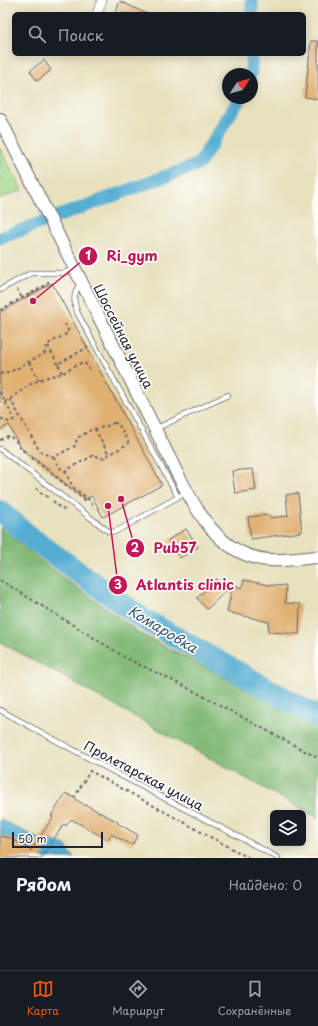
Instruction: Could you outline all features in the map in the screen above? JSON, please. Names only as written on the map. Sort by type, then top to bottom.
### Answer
[{"type":"street","points":[[98,12],[102,0]]},
{"type":"street","name":"Шоссейная улица","points":[[0,119],[155,430],[186,497],[219,538],[234,550],[244,555],[269,560],[318,557]]},
{"type":"lane","points":[[0,290],[30,274],[66,272],[74,269]]},
{"type":"lane","points":[[0,449],[108,531],[115,532],[186,497],[78,314],[74,300],[75,291],[80,281]]},
{"type":"lane","points":[[155,430],[228,395]]},
{"type":"lane","name":"Пролетарская улица","points":[[0,710],[278,858]]},
{"type":"path","points":[[0,310],[46,285],[50,280],[52,273]]},
{"type":"path","points":[[0,374],[12,371],[45,353],[48,345],[68,333],[65,324]]},
{"type":"path","points":[[48,345],[62,373]]},
{"type":"path","points":[[58,364],[87,348]]},
{"type":"path","points":[[29,362],[39,380]]},
{"type":"path","points":[[5,402],[39,380],[62,373],[82,363],[87,364],[90,370]]},
{"type":"path","points":[[0,392],[14,419],[9,422],[0,418]]},
{"type":"path","points":[[0,440],[11,436],[20,448],[87,500],[74,488],[65,471],[60,468],[54,457],[42,453],[39,450],[10,399]]},
{"type":"path","points":[[54,457],[75,446],[76,439],[91,430],[105,427],[116,422],[119,425],[128,441],[126,445],[102,458],[92,456],[65,471]]},
{"type":"path","points":[[95,429],[109,454]]},
{"type":"path","points":[[0,580],[128,659],[186,687],[318,758]]},
{"type":"path","points":[[74,798],[90,771],[249,858]]},
{"type":"green space","points":[[0,148],[22,190],[0,198]]},
{"type":"green space","points":[[0,527],[40,560],[141,634],[318,726],[318,818],[306,810],[0,642]]},
{"type":"water","points":[[0,819],[41,840],[48,839],[65,845],[74,858],[41,858],[0,836]]},
{"type":"building","points":[[120,1],[143,12],[116,12]]},
{"type":"building","points":[[311,41],[318,41],[318,99],[305,97]]},
{"type":"building","points":[[44,60],[51,70],[37,81],[30,71]]},
{"type":"building","points":[[52,283],[162,485],[103,517],[92,496],[85,499],[20,447],[9,425],[0,430],[0,312]]},
{"type":"building","points":[[253,469],[256,490],[235,493],[232,471]]},
{"type":"building","points":[[298,493],[302,532],[251,539],[248,517],[269,515],[270,518],[288,516],[286,495]]},
{"type":"building","points":[[186,529],[198,547],[180,558],[168,540]]},
{"type":"building","points":[[217,579],[228,589],[207,609],[197,598]]},
{"type":"building","points":[[244,580],[268,585],[286,586],[285,603],[300,604],[299,634],[268,632],[269,622],[227,612],[233,585],[242,588]]},
{"type":"building","points":[[66,793],[138,835],[132,845],[111,834],[108,840],[71,819],[66,826],[64,824],[41,858],[0,858],[0,836],[11,838],[31,851],[53,817],[51,816]]},
{"type":"waterway","points":[[252,0],[252,12]]},
{"type":"waterway","points":[[251,68],[252,56]]},
{"type":"waterway","points":[[0,238],[199,164],[236,104]]},
{"type":"waterway","name":"Комаровка","points":[[0,511],[34,540],[143,619],[318,717]]},
{"type":"place","name":"Ri_gym","points":[[33,301]]},
{"type":"place","name":"Pub57","points":[[121,499]]},
{"type":"place","name":"Atlantis clinic","points":[[108,506]]}]
